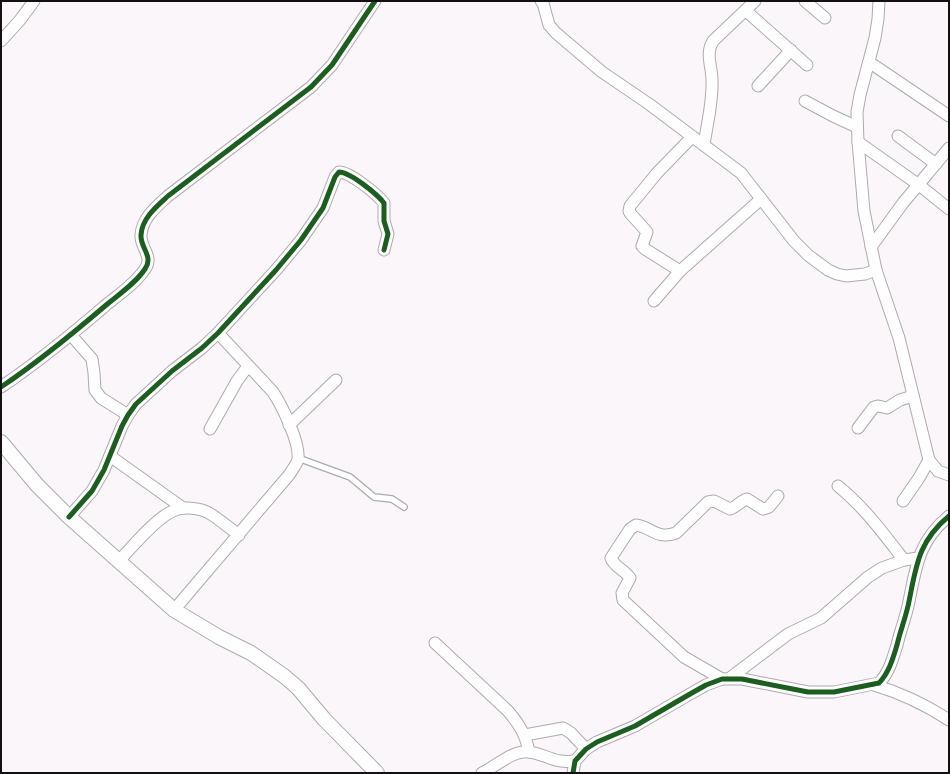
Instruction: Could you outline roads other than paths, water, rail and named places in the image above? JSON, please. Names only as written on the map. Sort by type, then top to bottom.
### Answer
[{"type":"street","points":[[1,41],[20,20],[34,1]]},
{"type":"street","points":[[1,388],[71,335],[138,278],[148,263],[148,258],[141,241],[142,227],[146,219],[155,208],[168,196],[311,87],[332,65],[375,1]]},
{"type":"street","points":[[541,1],[543,3],[549,24],[556,33],[602,72],[649,104],[741,173],[794,241],[808,255],[828,270],[846,276],[865,274],[876,270]]},
{"type":"street","points":[[704,145],[712,98],[712,79],[708,59],[710,45],[755,1]]},
{"type":"street","points":[[805,1],[825,18]]},
{"type":"street","points":[[879,1],[877,25],[857,112],[864,211],[876,270],[899,338],[929,460],[938,471],[949,475]]},
{"type":"street","points":[[746,11],[807,65]]},
{"type":"street","points":[[758,86],[791,50]]},
{"type":"street","points":[[869,62],[949,116]]},
{"type":"street","points":[[805,100],[833,116],[857,127]]},
{"type":"street","points":[[898,136],[936,164]]},
{"type":"street","points":[[680,271],[642,246],[647,232],[629,211],[630,206],[657,172],[692,137]]},
{"type":"street","points":[[858,142],[949,209]]},
{"type":"street","points":[[871,247],[918,185],[949,148]]},
{"type":"street","points":[[69,517],[92,491],[104,470],[122,426],[136,404],[172,371],[202,348],[218,333],[276,270],[301,240],[323,208],[335,177],[339,172],[344,172],[350,176],[380,198],[384,203],[384,221],[388,234],[384,250]]},
{"type":"street","points":[[654,302],[680,271],[761,199]]},
{"type":"street","points":[[174,610],[289,475],[298,458],[298,445],[280,402],[273,392],[218,333]]},
{"type":"street","points":[[71,335],[92,359],[95,390],[101,398],[128,415]]},
{"type":"street","points":[[210,429],[237,380],[248,366]]},
{"type":"street","points":[[289,425],[336,380]]},
{"type":"street","points":[[858,428],[874,407],[878,406],[887,408],[900,400],[913,396]]},
{"type":"street","points":[[1,442],[37,485],[69,517],[118,561],[174,610],[219,637],[251,653],[284,676],[298,688],[324,719],[377,773]]},
{"type":"street","points":[[110,456],[183,508]]},
{"type":"street","points":[[903,502],[929,460]]},
{"type":"street","points":[[838,486],[855,500],[870,516],[904,560]]},
{"type":"street","points":[[726,679],[684,657],[623,600],[622,593],[630,578],[628,574],[613,563],[611,558],[630,529],[636,525],[658,534],[669,535],[676,533],[708,502],[714,501],[730,509],[735,508],[743,500],[747,499],[763,509],[769,507],[778,496]]},
{"type":"street","points":[[118,561],[159,520],[173,511],[183,508],[201,510],[209,513],[239,535]]},
{"type":"street","points":[[573,773],[574,762],[586,749],[597,742],[635,726],[706,685],[726,679],[742,678],[808,692],[834,692],[879,683],[884,678],[893,658],[908,608],[918,558],[931,534],[949,516]]},
{"type":"street","points":[[726,679],[788,634],[821,618],[882,568],[904,560],[918,558]]},
{"type":"street","points":[[435,643],[508,711],[525,735],[529,752]]},
{"type":"street","points":[[874,685],[920,703],[949,720]]},
{"type":"street","points":[[525,735],[563,728],[571,733],[586,749]]},
{"type":"street","points":[[482,773],[506,758],[518,753],[529,752],[558,761],[574,762]]},
{"type":"lane","points":[[298,458],[350,477],[374,497],[392,500],[404,507]]}]
